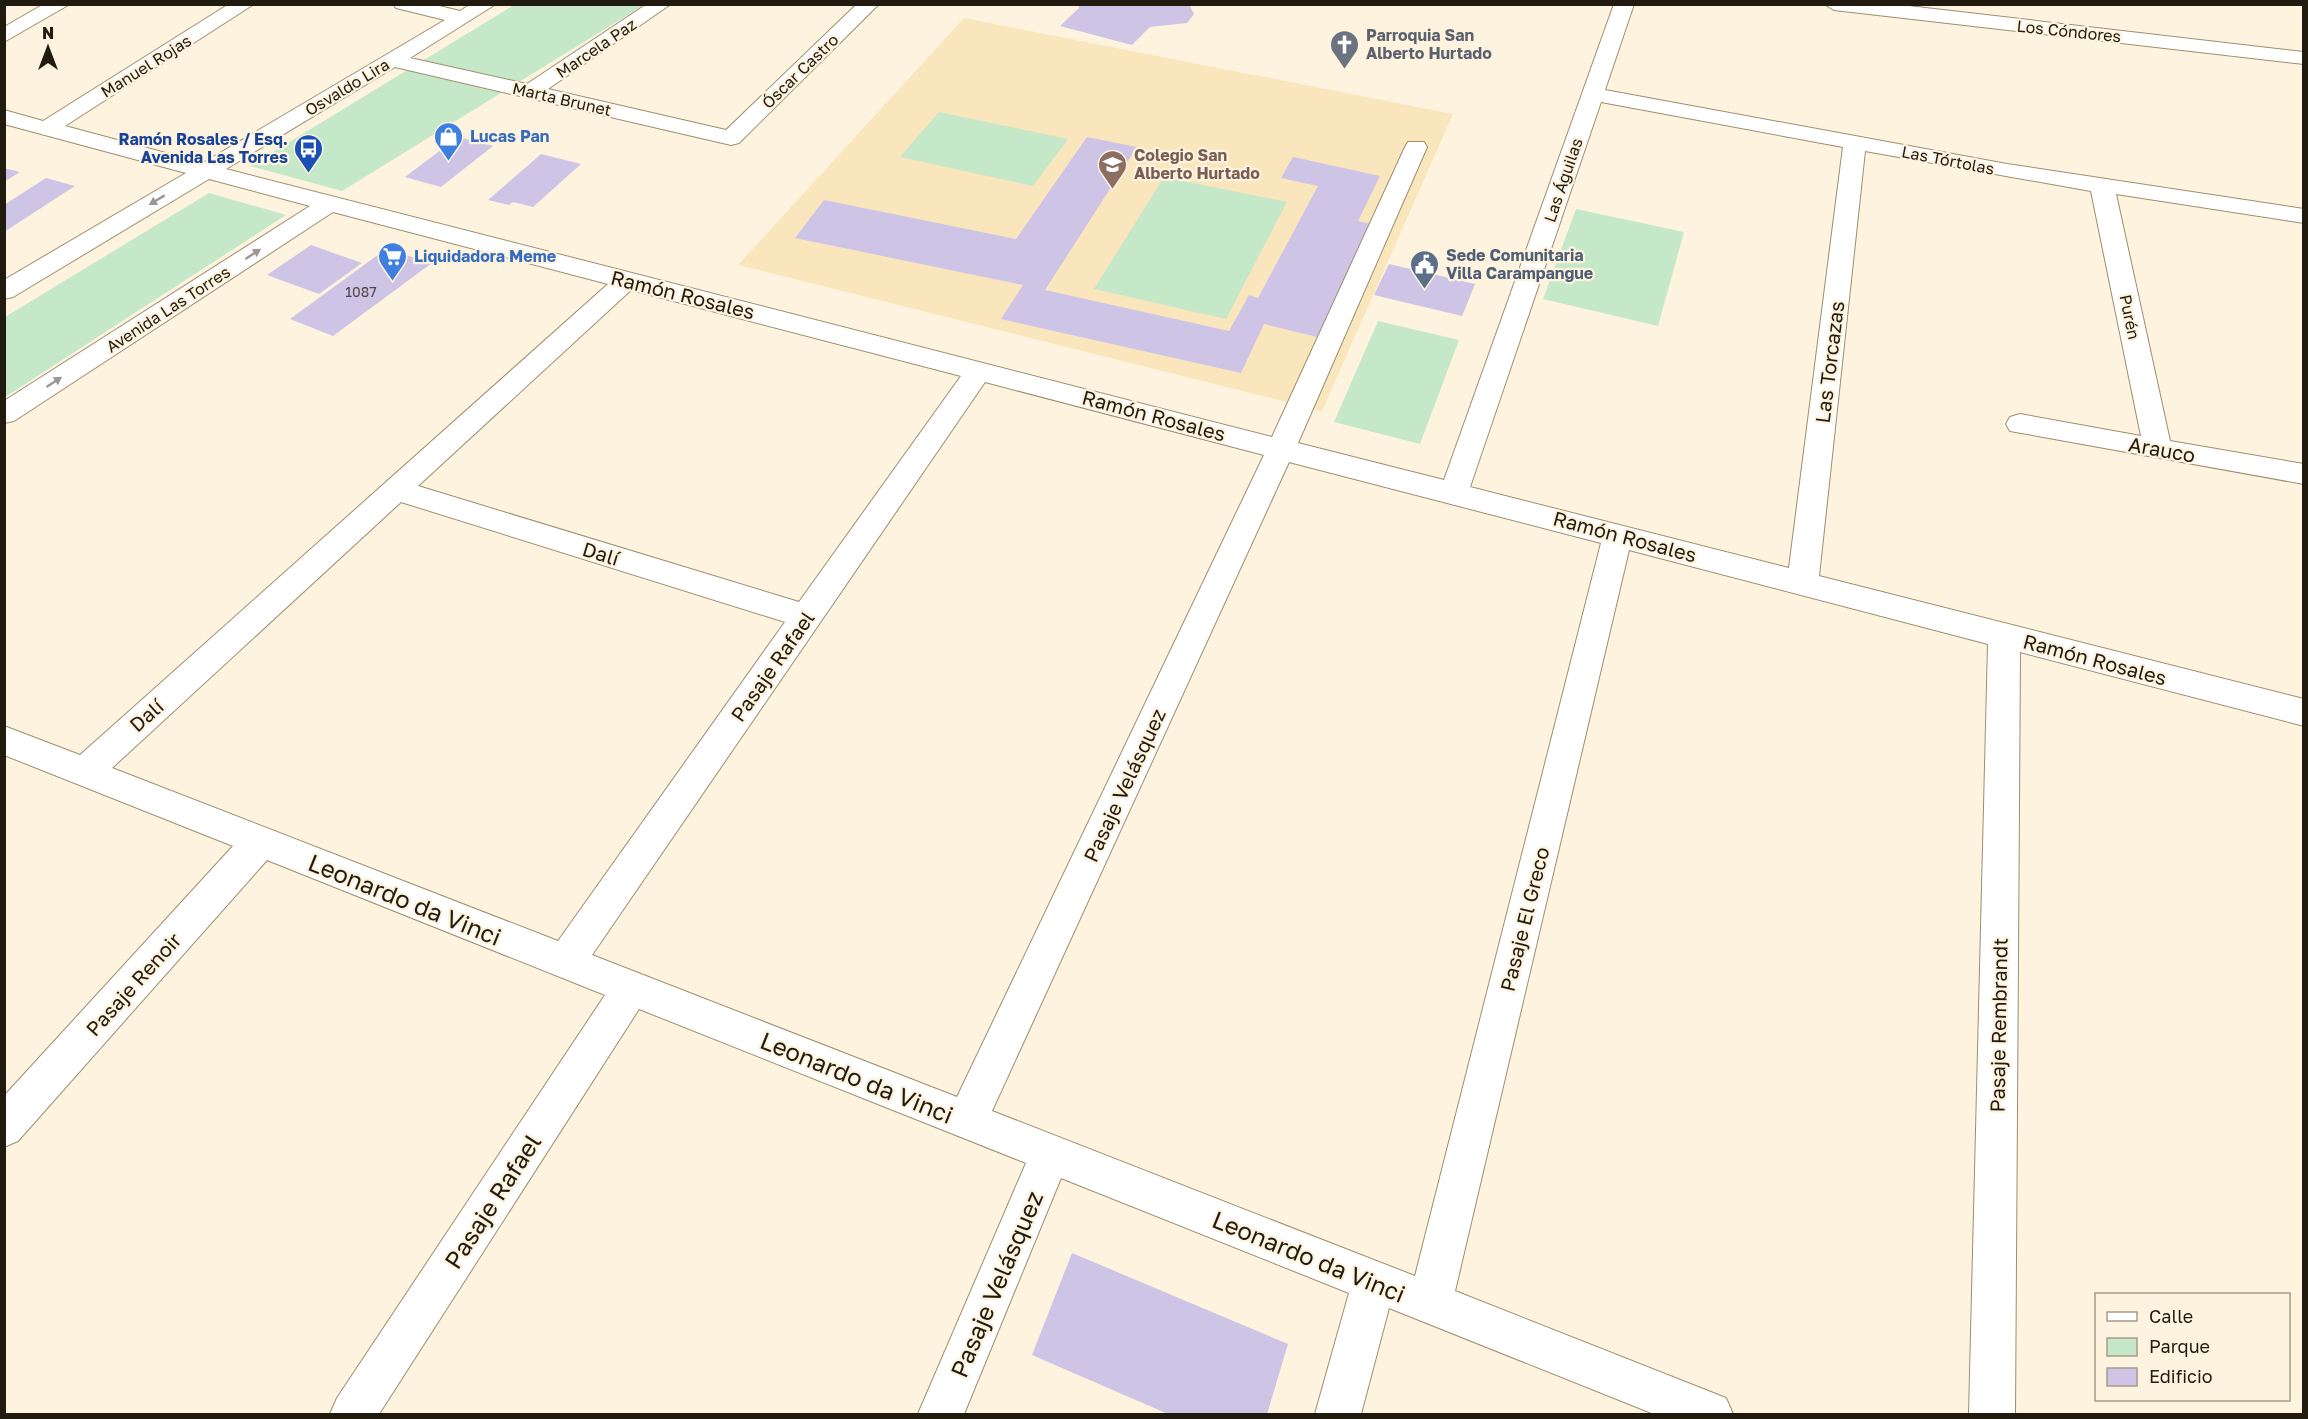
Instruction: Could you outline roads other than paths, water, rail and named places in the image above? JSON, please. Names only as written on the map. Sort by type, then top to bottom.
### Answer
[{"type":"street","points":[[4,36],[60,4]]},
{"type":"street","name":"Manuel Rojas","points":[[47,128],[244,4]]},
{"type":"street","points":[[402,4],[463,18]]},
{"type":"street","name":"Osvaldo Lira","points":[[208,170],[486,4]]},
{"type":"street","name":"Marcela Paz","points":[[530,92],[661,4]]},
{"type":"street","name":"Óscar Castro","points":[[731,138],[869,4]]},
{"type":"street","name":"Las Águilas","points":[[1454,492],[1624,4]]},
{"type":"street","name":"Los Cóndores","points":[[1834,4],[2304,58]]},
{"type":"street","name":"Marta Brunet","points":[[392,60],[731,138]]},
{"type":"street","name":"Las Tórtolas","points":[[1593,94],[2102,186],[2304,216]]},
{"type":"street","name":"Ramón Rosales","points":[[4,117],[2304,713]]},
{"type":"street","name":"Las Torcazas","points":[[1803,582],[1855,142]]},
{"type":"street","name":"Pasaje Velásquez","points":[[967,1121],[1281,448],[1416,147]]},
{"type":"street","points":[[4,291],[208,170]]},
{"type":"street","name":"Purén","points":[[2102,186],[2158,448]]},
{"type":"street","name":"Avenida Las Torres","points":[[4,414],[331,203]]},
{"type":"street","name":"Dalí","points":[[84,772],[628,279]]},
{"type":"street","name":"Pasaje Rafael","points":[[565,962],[980,370]]},
{"type":"street","name":"Arauco","points":[[2020,424],[2304,474]]},
{"type":"street","name":"Dalí","points":[[395,489],[807,617]]},
{"type":"street","name":"Pasaje El Greco","points":[[1430,1303],[1618,534]]},
{"type":"street","name":"Pasaje Rembrandt","points":[[1992,1414],[2004,635]]},
{"type":"street","name":"Leonardo da Vinci","points":[[4,740],[1710,1414]]},
{"type":"street","name":"Pasaje Renoir","points":[[4,1127],[261,841]]},
{"type":"street","name":"Pasaje Rafael","points":[[353,1414],[631,988]]},
{"type":"street","name":"Pasaje Velásquez","points":[[940,1414],[1051,1154]]},
{"type":"street","points":[[1338,1414],[1374,1281]]},
{"type":"place","name":"Parroquia San Alberto Hurtado","points":[[1345,70]]},
{"type":"place","name":"Lucas Pan","points":[[449,162]]},
{"type":"place","name":"Ramón Rosales / Esq. Avenida Las Torres","points":[[309,174]]},
{"type":"place","name":"Colegio San Alberto Hurtado","points":[[1113,190]]},
{"type":"place","name":"Liquidadora Meme","points":[[393,282]]},
{"type":"place","name":"Sede Comunitaria Villa Carampangue","points":[[1425,290]]}]
